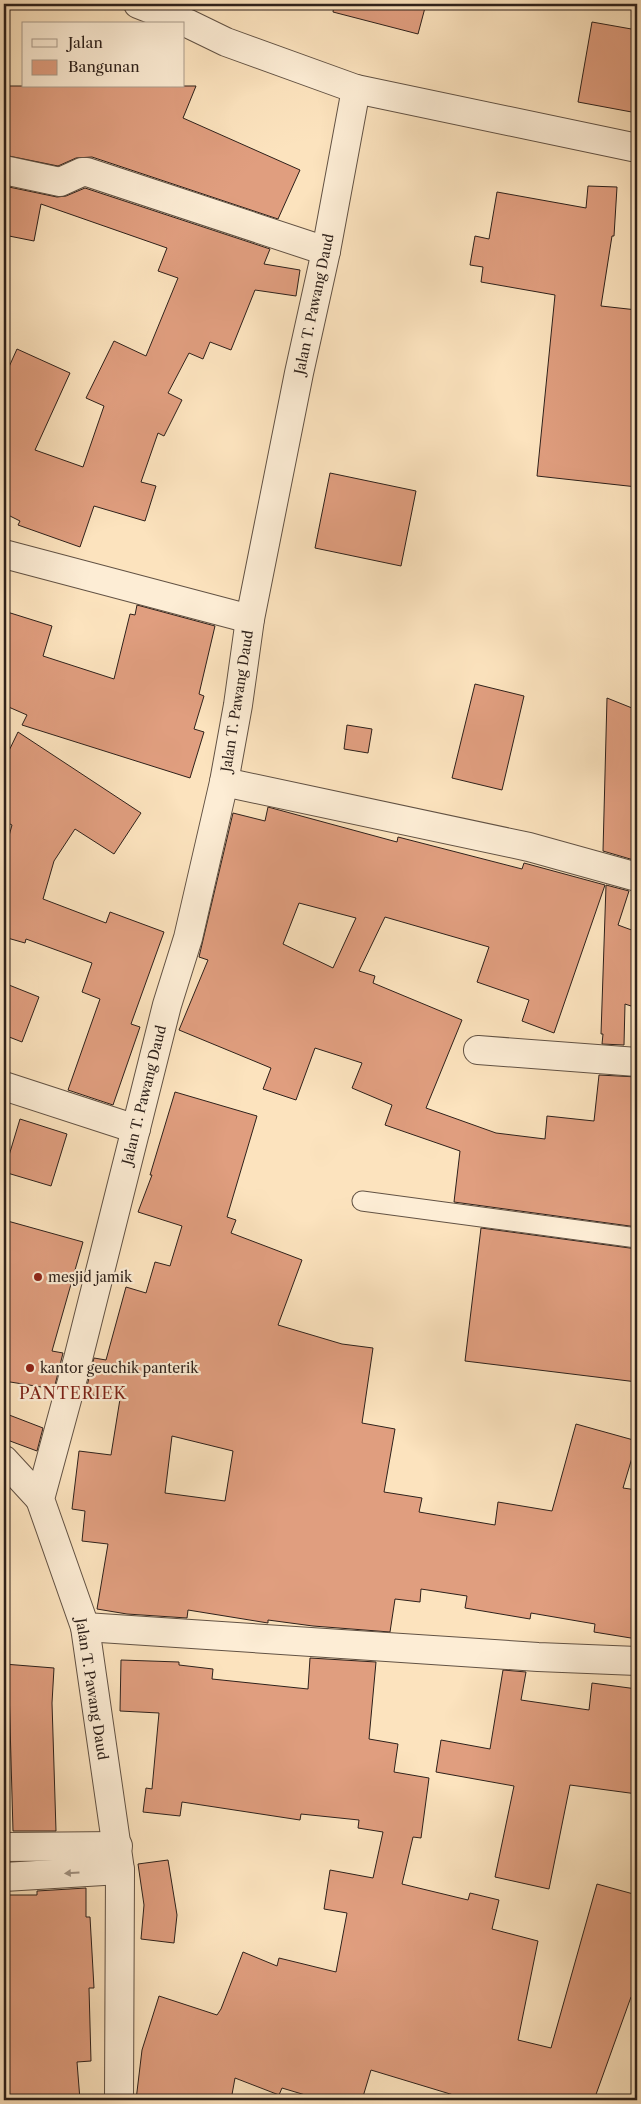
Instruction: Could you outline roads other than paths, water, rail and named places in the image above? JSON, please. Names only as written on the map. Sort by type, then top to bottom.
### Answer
[{"type":"street","points":[[138,4],[192,14],[226,42],[356,89],[637,148]]},
{"type":"street","name":"Jalan T. Pawang Daud","points":[[119,2100],[119,1858],[85,1627],[40,1499],[167,1005],[188,938],[224,782],[238,705],[250,620],[326,251],[356,89]]},
{"type":"street","points":[[4,170],[60,182],[82,172],[87,172],[326,251]]},
{"type":"street","points":[[4,554],[250,620]]},
{"type":"street","points":[[224,782],[529,847],[637,878]]},
{"type":"street","points":[[478,1050],[637,1062]]},
{"type":"street","points":[[4,1086],[136,1129]]},
{"type":"street","points":[[4,1460],[40,1499]]},
{"type":"street","points":[[85,1627],[538,1657],[637,1661]]},
{"type":"street","points":[[4,1847],[119,1858]]},
{"type":"street","points":[[4,1877],[119,1858]]},
{"type":"lane","points":[[362,1201],[637,1238]]},
{"type":"place","name":"mesjid jamik","points":[[38,1277]]},
{"type":"place","name":"kantor geuchik panterik","points":[[30,1368]]},
{"type":"district","name":"PANTERIEK","points":[[73,1393]]}]
